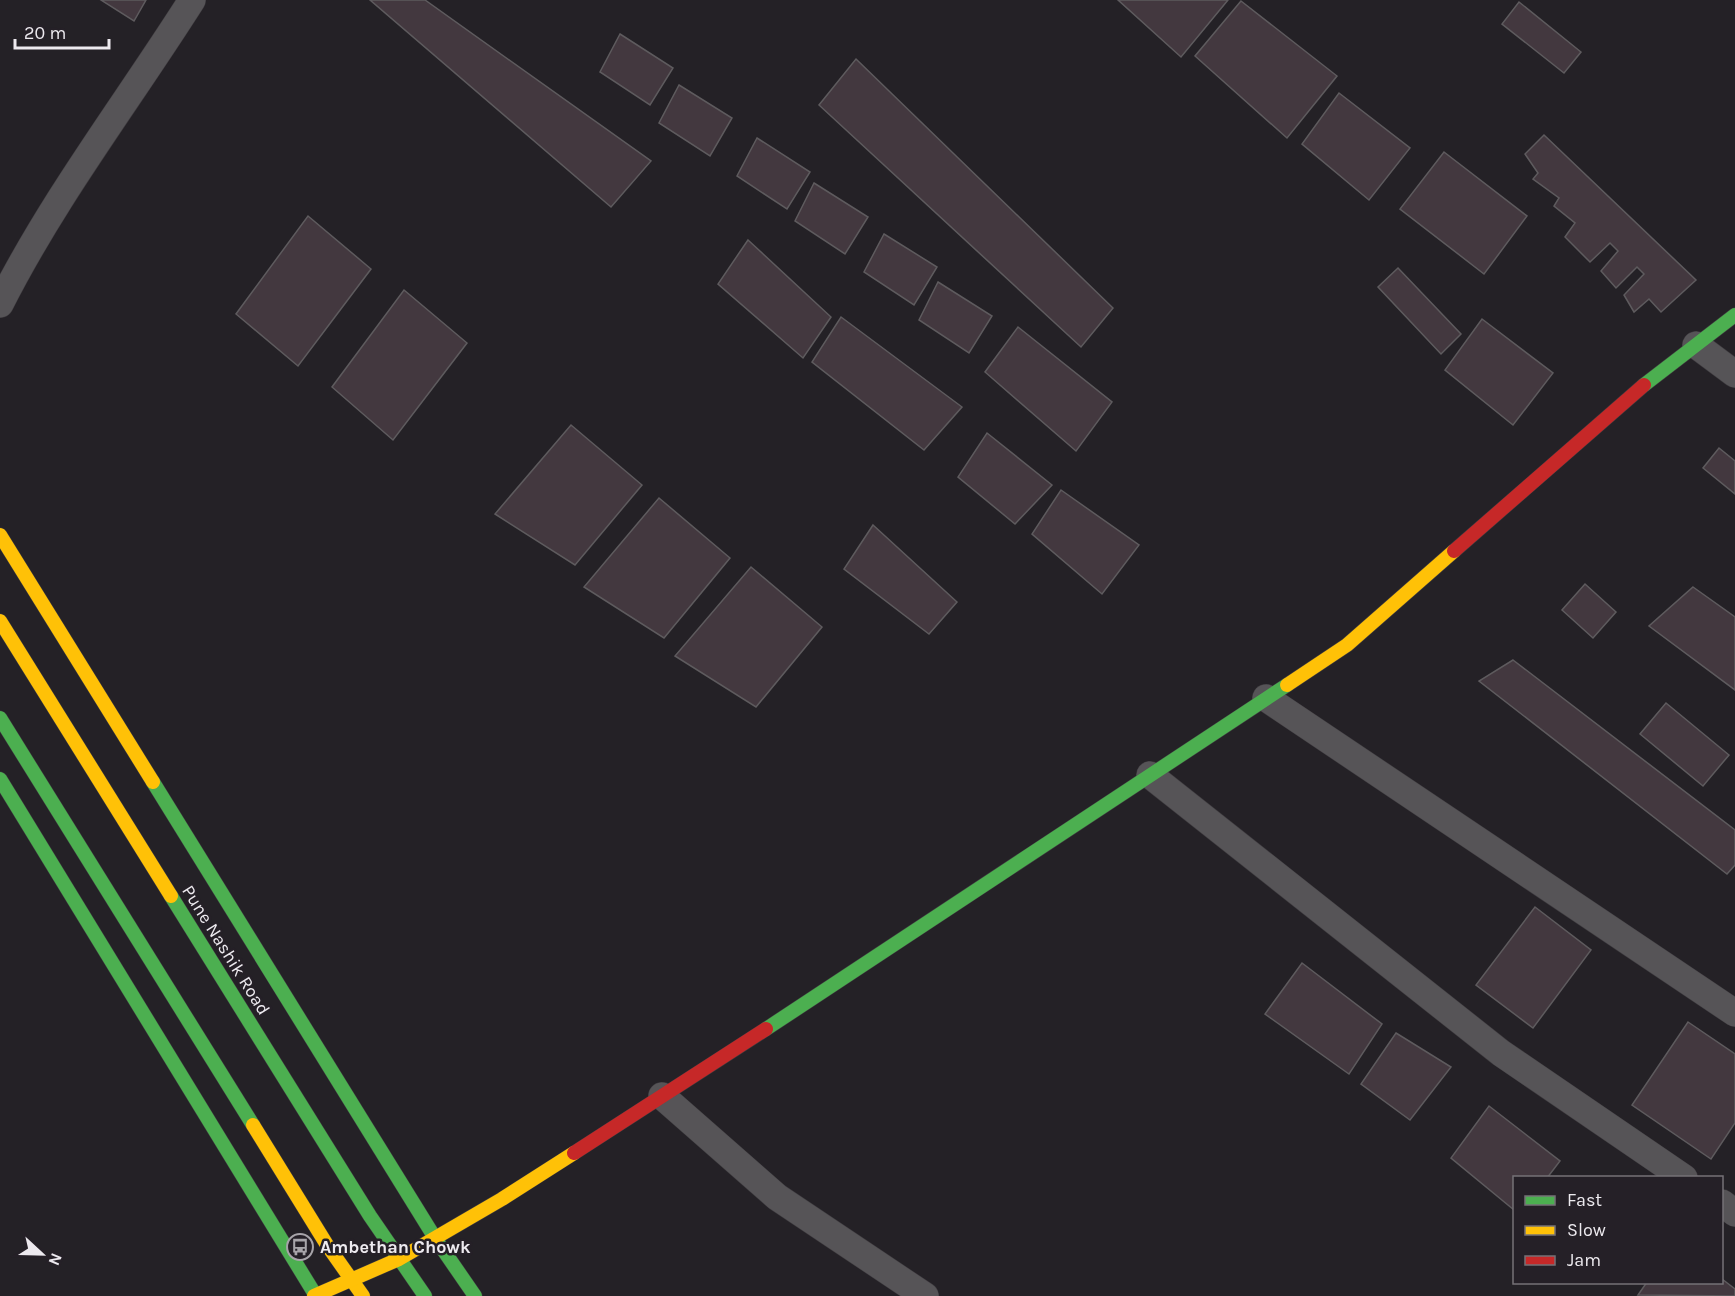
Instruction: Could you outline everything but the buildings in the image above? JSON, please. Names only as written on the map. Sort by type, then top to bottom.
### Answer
[{"type":"main road","points":[[0,779],[315,1296],[399,1258],[502,1199],[748,1041],[1347,645],[1656,375],[1735,315]]},
{"type":"main road","points":[[0,535],[435,1238],[474,1296]]},
{"type":"main road","name":"Pune Nashik Road","points":[[0,621],[364,1206],[425,1296]]},
{"type":"main road","points":[[0,718],[327,1245],[363,1296]]},
{"type":"street","points":[[0,304],[18,267],[63,194],[192,0]]},
{"type":"street","points":[[1696,345],[1735,374]]},
{"type":"street","points":[[1266,698],[1735,1013]]},
{"type":"street","points":[[1150,775],[1501,1053],[1681,1176]]},
{"type":"street","points":[[662,1096],[777,1197],[925,1296]]},
{"type":"street","points":[[1723,1204],[1735,1213]]},
{"type":"traffic: fast","points":[[1644,385],[1735,315]]},
{"type":"traffic: fast","points":[[766,1029],[1287,685]]},
{"type":"traffic: fast","points":[[0,718],[253,1125]]},
{"type":"traffic: fast","points":[[0,779],[316,1296]]},
{"type":"traffic: fast","points":[[153,782],[435,1238],[475,1296]]},
{"type":"traffic: fast","points":[[171,896],[370,1216],[425,1296]]},
{"type":"traffic: slow","points":[[0,535],[153,782]]},
{"type":"traffic: slow","points":[[1287,685],[1347,645],[1454,551]]},
{"type":"traffic: slow","points":[[0,621],[171,896]]},
{"type":"traffic: slow","points":[[253,1125],[327,1245],[363,1296]]},
{"type":"traffic: slow","points":[[314,1296],[399,1259],[502,1199],[574,1153]]},
{"type":"traffic: jam","points":[[1454,551],[1644,385]]},
{"type":"traffic: jam","points":[[574,1153],[766,1029]]},
{"type":"place","name":"Ambethan Chowk","points":[[300,1247]]}]
